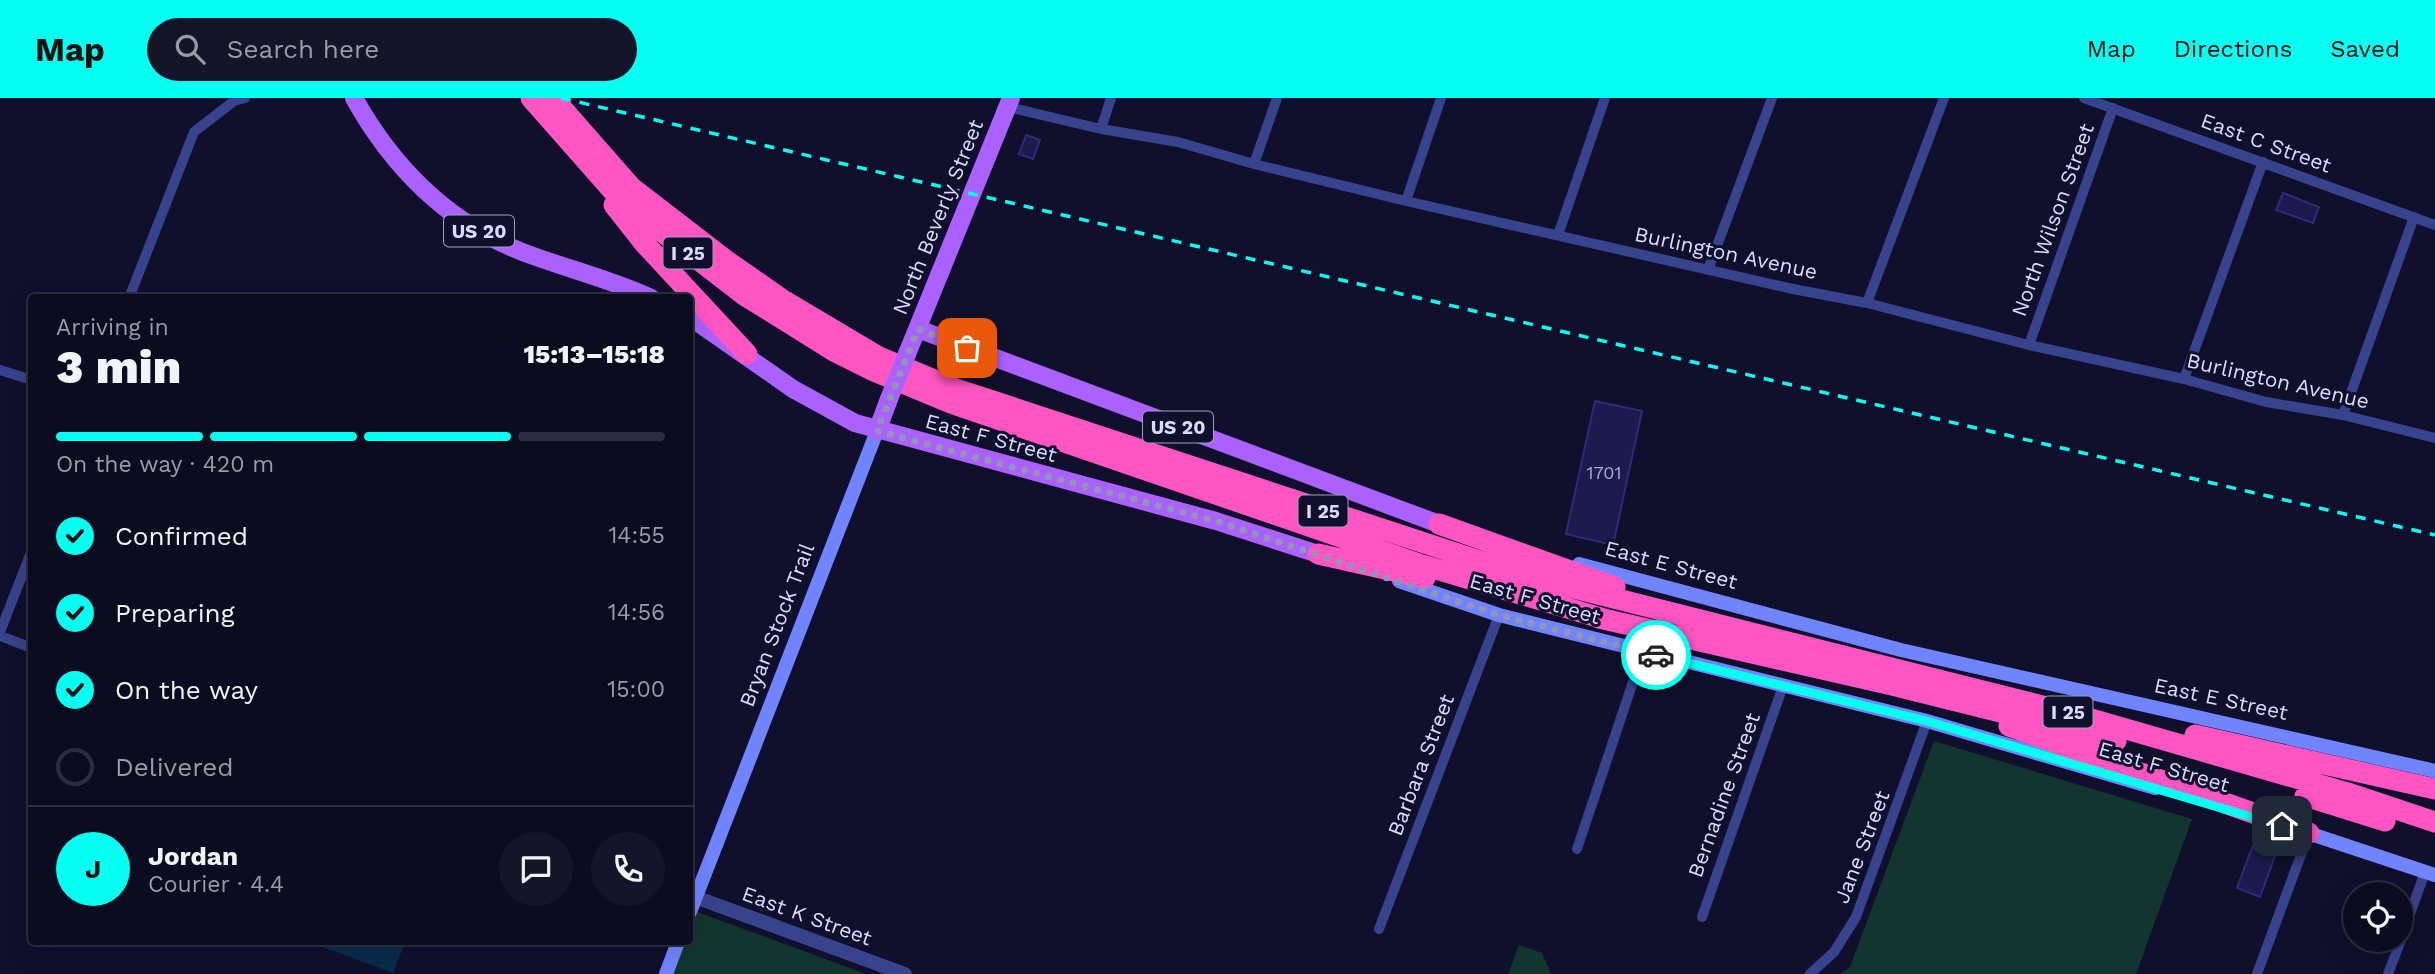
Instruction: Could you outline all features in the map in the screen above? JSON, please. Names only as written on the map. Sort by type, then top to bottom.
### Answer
[{"type":"highway","points":[[542,103],[644,243],[691,294]]},
{"type":"highway","name":"I 25","points":[[542,103],[631,187],[675,223],[783,300],[879,356],[956,389],[1534,579],[2074,714],[2348,793],[2435,822]]},
{"type":"highway","name":"I 25","points":[[542,103],[621,200],[705,267],[779,318],[874,371],[951,403],[1406,559],[1611,621],[1892,685],[2149,750],[2435,837]]},
{"type":"highway","points":[[693,296],[747,354]]},
{"type":"highway","name":"US 20","points":[[1439,524],[1650,600],[1695,619]]},
{"type":"highway","points":[[1318,554],[1611,621]]},
{"type":"highway","points":[[1892,685],[2309,833]]},
{"type":"highway","points":[[2074,714],[2119,719],[2435,789]]},
{"type":"main road","name":"US 20","points":[[354,98],[371,129],[410,177],[442,206],[473,228],[520,251],[622,284],[643,294]]},
{"type":"main road","name":"North Beverly Street","points":[[907,354],[1009,103]]},
{"type":"main road","name":"East F Street","points":[[693,319],[820,405],[877,431],[1216,521],[1499,615],[1927,721],[2309,833],[2430,874]]},
{"type":"main road","name":"East E Street","points":[[918,329],[1439,524],[1528,551],[1900,650],[2435,771]]},
{"type":"main road","name":"Bryan Stock Trail","points":[[693,893],[907,354]]},
{"type":"main road","points":[[666,974],[677,945]]},
{"type":"street","points":[[130,294],[194,132],[234,100],[245,98]]},
{"type":"street","points":[[1101,129],[1111,98]]},
{"type":"street","points":[[1254,164],[1277,98]]},
{"type":"street","points":[[1406,201],[1441,98]]},
{"type":"street","points":[[1558,235],[1605,98]]},
{"type":"street","points":[[1709,270],[1772,98]]},
{"type":"street","points":[[1867,303],[1944,98]]},
{"type":"street","name":"East C Street","points":[[2084,98],[2435,225]]},
{"type":"street","name":"Burlington Avenue","points":[[1009,103],[1101,129],[1178,142],[1254,164],[1406,201],[1867,303],[2029,345],[2184,379],[2266,402],[2343,415],[2435,438]]},
{"type":"street","name":"North Wilson Street","points":[[2029,345],[2113,108]]},
{"type":"street","points":[[2184,379],[2263,162]]},
{"type":"street","points":[[2343,415],[2413,217]]},
{"type":"street","points":[[0,370],[28,379]]},
{"type":"street","points":[[28,560],[0,634],[28,646]]},
{"type":"street","name":"Barbara Street","points":[[1379,929],[1499,615]]},
{"type":"street","points":[[1577,849],[1643,652]]},
{"type":"street","name":"Bernadine Street","points":[[1702,917],[1783,686]]},
{"type":"street","name":"Jane Street","points":[[1810,974],[1834,951],[1856,917],[1927,721]]},
{"type":"street","points":[[2257,974],[2309,833]]},
{"type":"street","points":[[2413,913],[2430,874]]},
{"type":"street","name":"East K Street","points":[[693,896],[905,974]]},
{"type":"street","points":[[2388,974],[2396,952]]},
{"type":"green space","points":[[1934,741],[2192,819],[2136,974],[1840,974],[1850,967]]},
{"type":"green space","points":[[693,910],[866,974],[668,974],[679,945],[693,945]]},
{"type":"green space","points":[[1519,945],[1542,953],[1551,974],[1508,974]]},
{"type":"water","points":[[317,945],[404,945],[393,973]]},
{"type":"building","points":[[1026,135],[1040,140],[1033,159],[1019,154]]},
{"type":"building","points":[[2283,193],[2319,207],[2313,223],[2276,210]]},
{"type":"building","points":[[1595,401],[1642,411],[1613,545],[1566,534]]},
{"type":"building","points":[[2253,845],[2276,853],[2260,897],[2237,888]]},
{"type":"railway","points":[[561,98],[2435,535]]},
{"type":"way so far","points":[[967,348],[918,329],[877,431],[1216,521],[1499,615],[1656,655]]},
{"type":"route","points":[[1656,655],[1927,721],[2282,826]]}]
